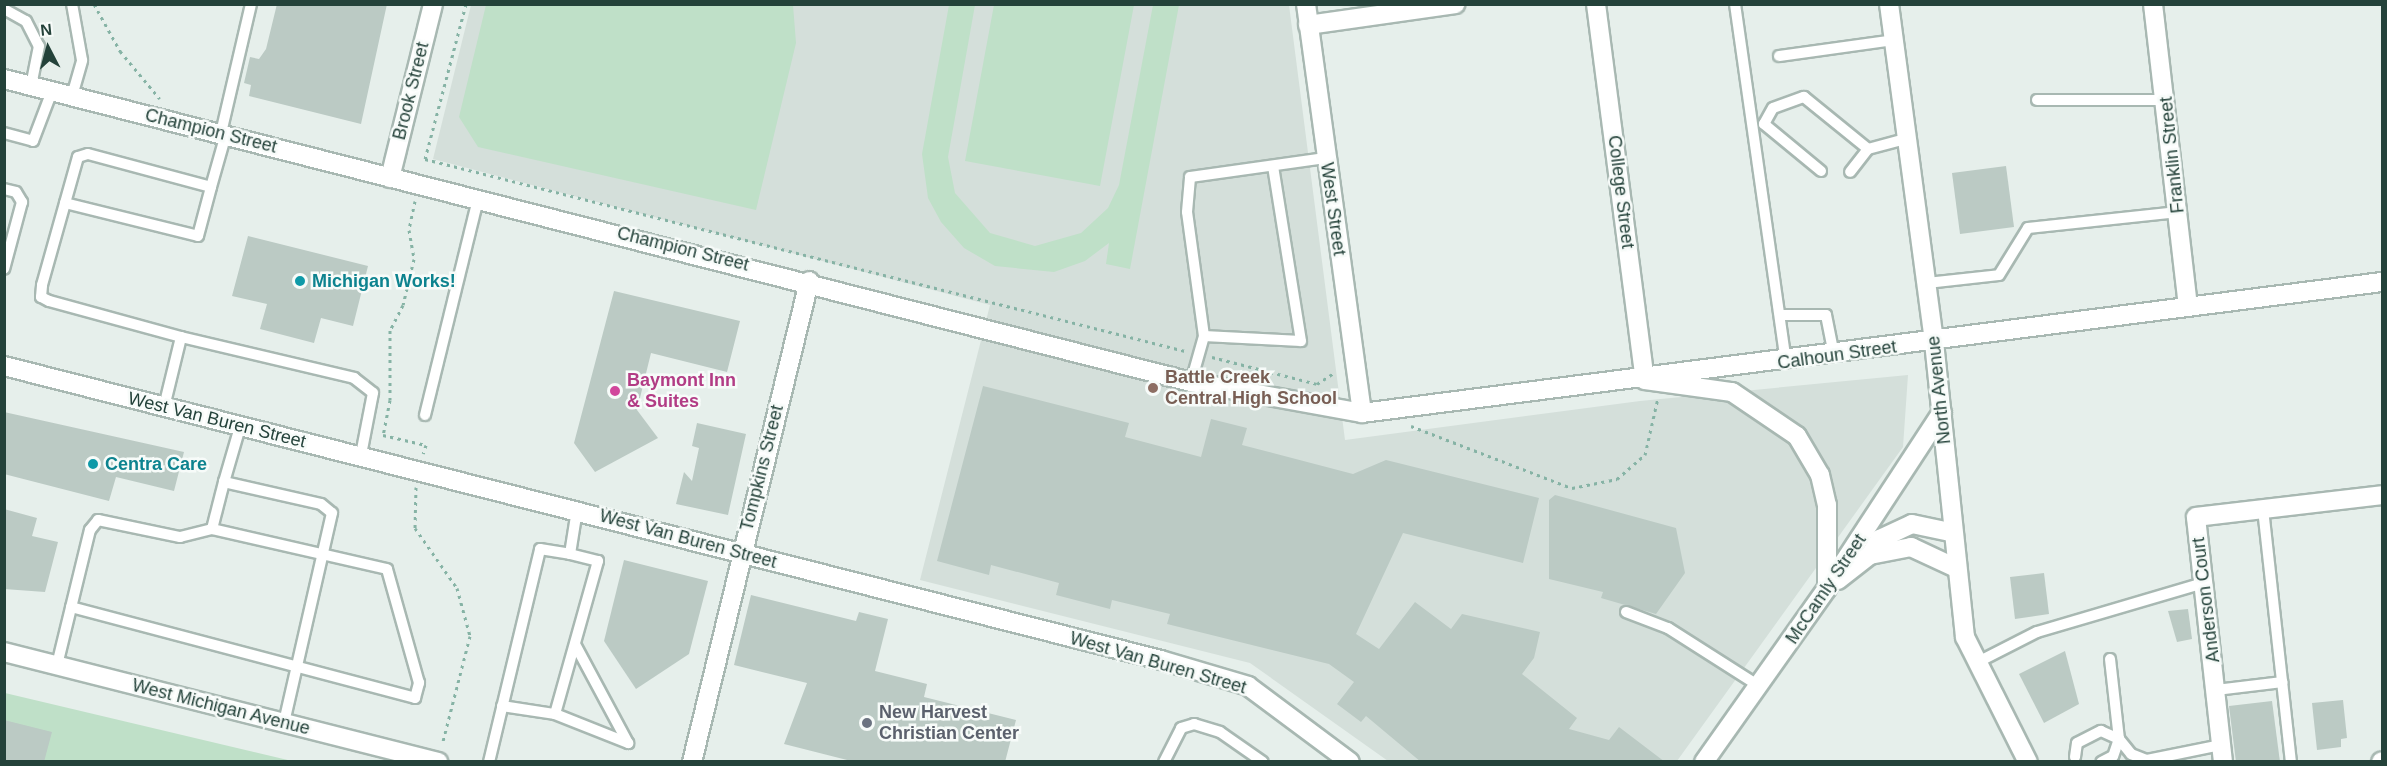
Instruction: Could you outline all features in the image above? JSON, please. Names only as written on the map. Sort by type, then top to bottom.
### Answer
[{"type":"street","name":"Brook Street","points":[[390,177],[433,4]]},
{"type":"street","name":"West Street","points":[[1306,4],[1362,413]]},
{"type":"street","points":[[1308,25],[1456,4]]},
{"type":"street","name":"College Street","points":[[1596,4],[1646,380]]},
{"type":"street","name":"North Avenue","points":[[1889,4],[1909,138],[1934,342],[1954,567],[1965,637],[2028,762]]},
{"type":"street","name":"Franklin Street","points":[[2153,4],[2166,100],[2188,306]]},
{"type":"street","name":"Champion Street","points":[[4,79],[809,281],[1191,382],[1362,413]]},
{"type":"street","name":"Tompkins Street","points":[[692,762],[809,281]]},
{"type":"street","name":"Calhoun Street","points":[[1362,413],[1834,356],[2188,306],[2382,282]]},
{"type":"street","name":"West Van Buren Street","points":[[4,366],[577,510],[1248,686],[1350,762]]},
{"type":"street","points":[[1646,380],[1732,392],[1797,436],[1820,475],[1827,505],[1827,588]]},
{"type":"street","name":"McCamly Street","points":[[1704,762],[1827,588],[1942,412]]},
{"type":"street","name":"Anderson Court","points":[[2222,753],[2196,517],[2382,495]]},
{"type":"street","points":[[1827,588],[1870,555],[1880,539],[1902,527],[1926,524],[1951,532]]},
{"type":"street","points":[[1870,555],[1911,547],[1954,567]]},
{"type":"street","name":"West Michigan Avenue","points":[[4,652],[438,762]]},
{"type":"lane","points":[[72,4],[82,60],[72,96]]},
{"type":"lane","points":[[65,203],[198,236],[251,4]]},
{"type":"lane","points":[[1735,4],[1759,125],[1786,362]]},
{"type":"lane","points":[[4,9],[26,21],[39,46],[31,86]]},
{"type":"lane","points":[[1779,56],[1894,40]]},
{"type":"lane","points":[[4,133],[33,141],[52,91]]},
{"type":"lane","points":[[1759,125],[1773,108],[1804,97],[1868,149]]},
{"type":"lane","points":[[2037,100],[2166,100]]},
{"type":"lane","points":[[1759,125],[1821,171]]},
{"type":"lane","points":[[1850,172],[1868,149],[1909,138]]},
{"type":"lane","points":[[211,187],[88,154],[78,157],[41,297],[181,337],[368,384],[374,401],[361,455]]},
{"type":"lane","points":[[1191,382],[1204,336],[1187,212],[1190,177],[1326,158]]},
{"type":"lane","points":[[1204,336],[1301,342],[1273,167]]},
{"type":"lane","points":[[4,189],[16,192],[22,202],[7,249],[4,269]]},
{"type":"lane","points":[[425,415],[478,199]]},
{"type":"lane","points":[[1927,284],[1999,275],[2028,228],[2178,212]]},
{"type":"lane","points":[[1780,315],[1826,315],[1834,356]]},
{"type":"lane","points":[[164,407],[181,337]]},
{"type":"lane","points":[[212,529],[240,427]]},
{"type":"lane","points":[[224,482],[321,504],[332,513],[284,723]]},
{"type":"lane","points":[[2263,508],[2291,762]]},
{"type":"lane","points":[[570,554],[577,510]]},
{"type":"lane","points":[[57,665],[71,607],[98,520],[180,537],[212,529],[387,569],[419,683],[415,698],[71,607]]},
{"type":"lane","points":[[489,762],[540,549],[598,561],[555,714]]},
{"type":"lane","points":[[1978,662],[2037,632],[2204,583]]},
{"type":"lane","points":[[1626,612],[1668,628],[1759,686]]},
{"type":"lane","points":[[502,706],[555,714],[628,743],[575,644]]},
{"type":"lane","points":[[2101,762],[2112,756],[2119,739],[2110,659]]},
{"type":"lane","points":[[2216,690],[2283,681]]},
{"type":"lane","points":[[1164,762],[1172,739],[1181,728],[1194,724],[1220,732],[1263,762]]},
{"type":"lane","points":[[2074,760],[2077,743],[2101,731],[2119,739],[2130,754],[2147,760],[2222,753]]},
{"type":"path","points":[[94,4],[120,51],[161,100]]},
{"type":"path","points":[[466,4],[425,159],[1317,384],[1334,373]]},
{"type":"path","points":[[414,204],[409,230],[414,259],[403,305],[390,330],[390,400],[383,435],[426,445]]},
{"type":"path","points":[[1411,426],[1572,488],[1617,479],[1644,455],[1658,398]]},
{"type":"path","points":[[414,493],[415,528],[457,588],[470,636],[443,741]]},
{"type":"shaded area","name":"Battle Creek Central High School","points":[[471,5],[1289,5],[1345,440],[1640,401],[1908,375],[1903,447],[1677,761],[1388,761],[1250,663],[920,580],[990,305],[433,159]]},
{"type":"green space","points":[[486,5],[793,5],[796,43],[756,210],[478,147],[459,117]]},
{"type":"green space","points":[[949,5],[975,5],[948,157],[955,193],[990,233],[1035,246],[1081,233],[1108,208],[1119,185],[1153,5],[1179,5],[1130,269],[1106,264],[1109,243],[1085,261],[1054,272],[995,266],[964,248],[941,222],[928,198],[922,154]]},
{"type":"green space","points":[[994,5],[1134,5],[1100,186],[965,161]]},
{"type":"green space","points":[[5,693],[292,761],[5,761]]},
{"type":"building","points":[[277,4],[387,4],[361,124],[249,96],[251,85],[244,83],[250,57],[259,59],[266,49]]},
{"type":"building","points":[[2006,166],[2014,227],[1960,234],[1952,173]]},
{"type":"building","name":"Michigan Works!","points":[[248,236],[368,266],[353,326],[321,318],[314,343],[260,329],[267,304],[232,296]]},
{"type":"building","name":"Baymont Inn & Suites","points":[[614,291],[740,321],[727,372],[651,353],[637,410],[658,438],[595,472],[574,443]]},
{"type":"building","points":[[983,386],[1129,423],[1125,437],[1201,457],[1211,419],[1247,428],[1242,445],[1353,474],[1386,460],[1539,498],[1523,563],[1403,533],[1356,634],[1379,649],[1415,602],[1451,629],[1462,614],[1540,632],[1534,658],[1522,674],[1577,718],[1569,729],[1609,740],[1619,727],[1665,762],[1421,762],[1366,716],[1361,722],[1337,704],[1354,682],[1329,664],[1167,624],[1170,614],[1112,600],[1110,609],[1056,595],[1059,583],[991,565],[989,575],[937,561]]},
{"type":"building","name":"Centra Care","points":[[4,412],[184,452],[174,491],[116,477],[109,501],[4,474]]},
{"type":"building","points":[[697,423],[746,434],[728,515],[676,504],[684,472],[692,481],[699,448],[692,446]]},
{"type":"building","points":[[1555,495],[1676,528],[1685,573],[1656,614],[1601,598],[1603,592],[1549,579],[1549,500]]},
{"type":"building","points":[[4,509],[37,518],[32,536],[58,542],[45,592],[4,589]]},
{"type":"building","points":[[624,560],[708,581],[689,654],[636,689],[604,641]]},
{"type":"building","points":[[2044,573],[2049,614],[2015,619],[2010,577]]},
{"type":"building","points":[[751,595],[856,621],[859,612],[888,619],[875,671],[927,684],[924,697],[1016,720],[1005,762],[855,762],[784,744],[807,683],[734,665]]},
{"type":"building","points":[[2188,609],[2192,639],[2177,642],[2168,611]]},
{"type":"building","points":[[2065,651],[2079,704],[2044,723],[2019,674]]},
{"type":"building","points":[[2343,700],[2347,738],[2341,739],[2341,747],[2317,750],[2312,703]]},
{"type":"building","points":[[2272,701],[2280,762],[2236,762],[2229,706]]},
{"type":"building","points":[[4,720],[52,732],[44,762],[4,762]]},
{"type":"place","name":"Michigan Works!","points":[[300,281]]},
{"type":"place","name":"Battle Creek Central High School","points":[[1153,388]]},
{"type":"place","name":"Baymont Inn & Suites","points":[[615,391]]},
{"type":"place","name":"Centra Care","points":[[93,464]]},
{"type":"place","name":"New Harvest Christian Center","points":[[867,723]]}]
